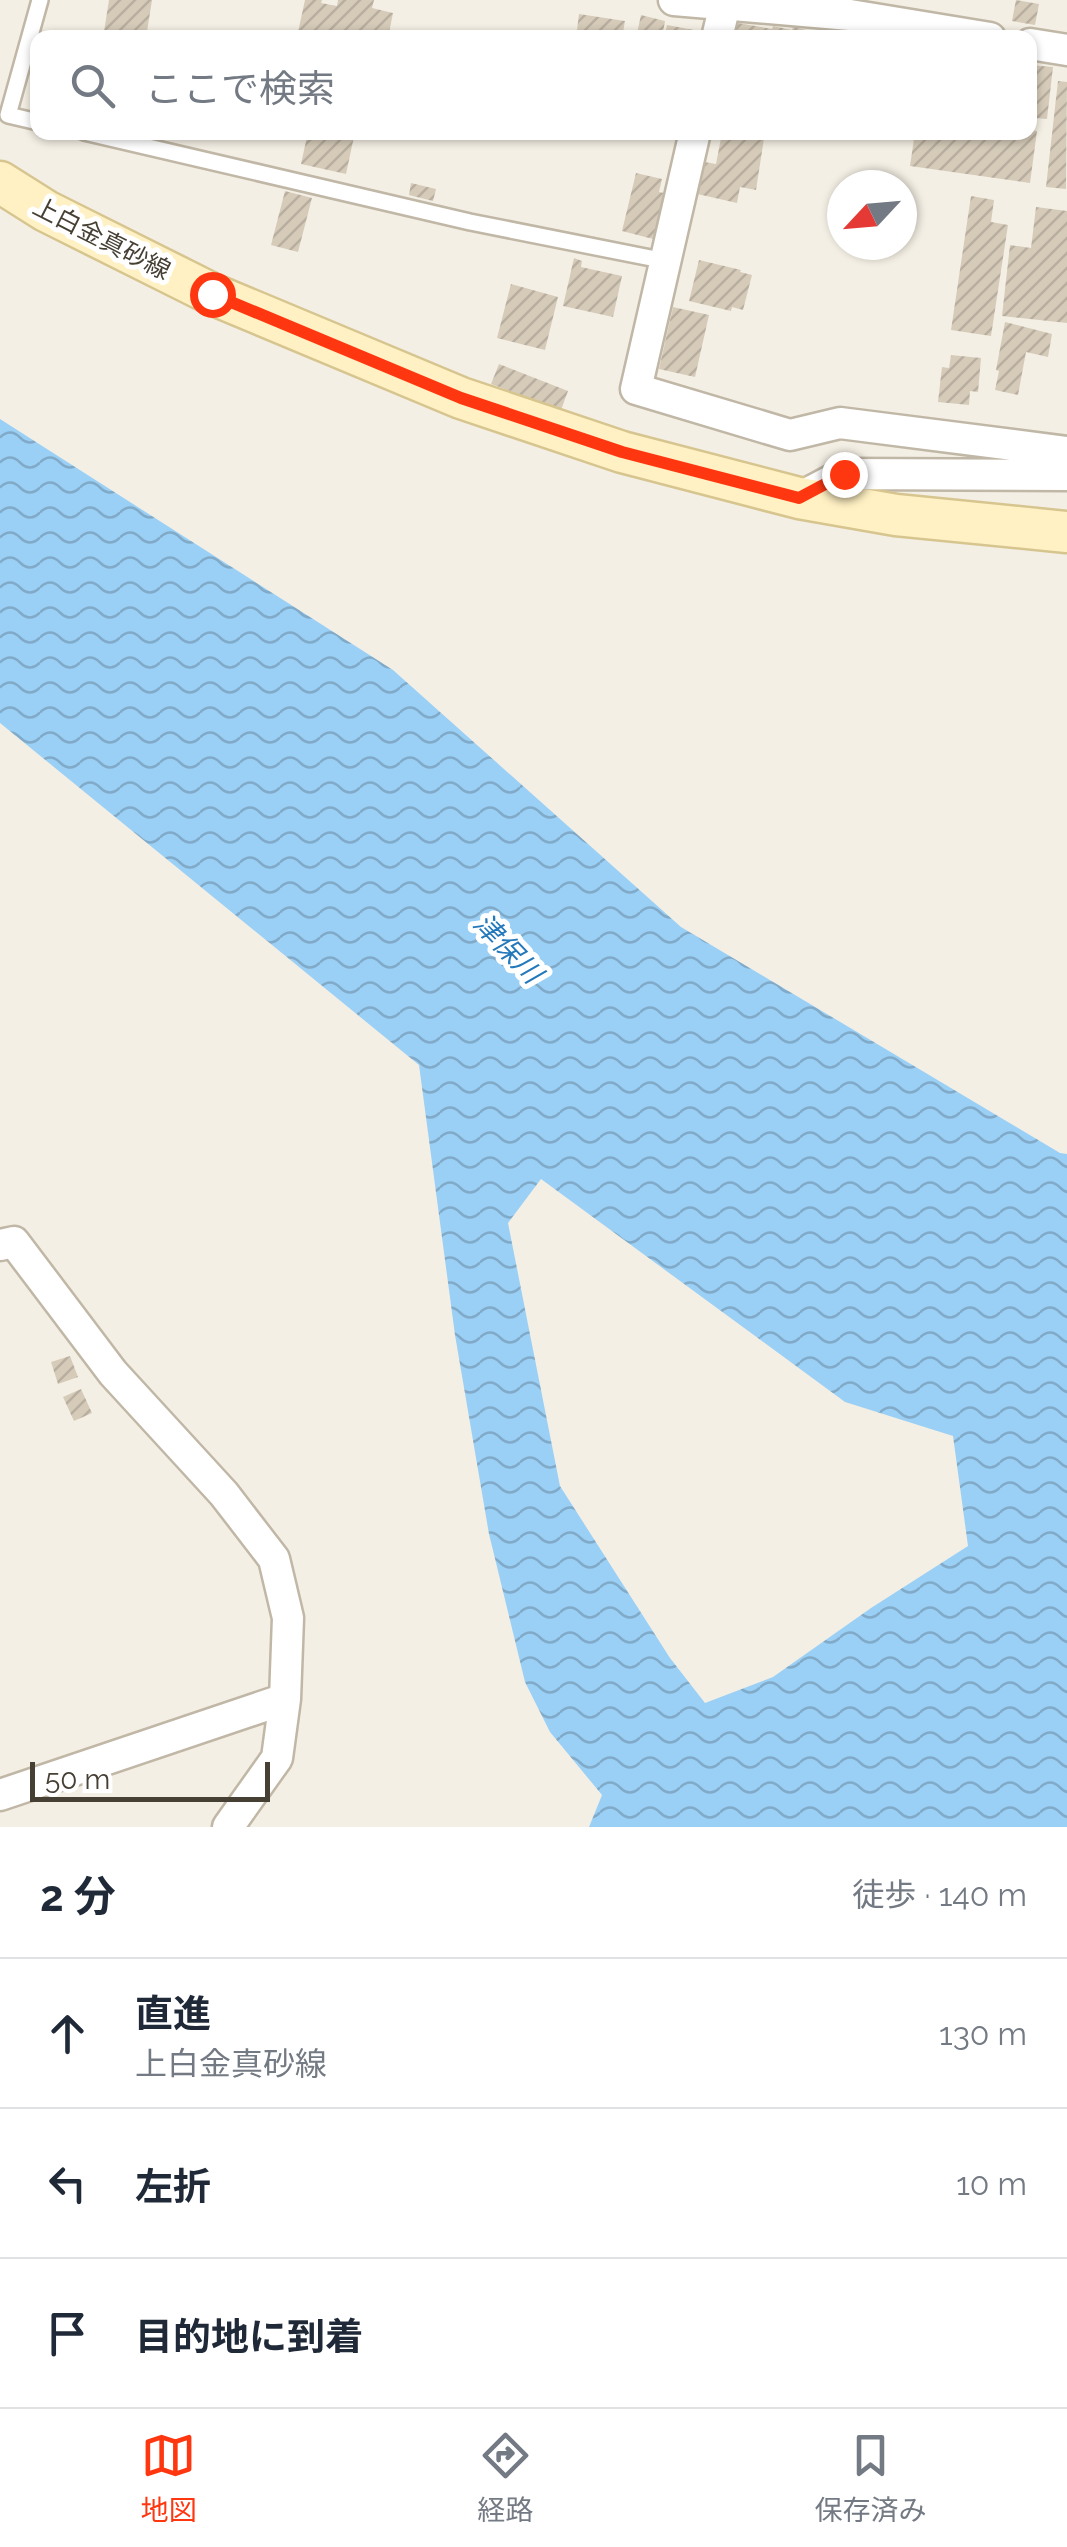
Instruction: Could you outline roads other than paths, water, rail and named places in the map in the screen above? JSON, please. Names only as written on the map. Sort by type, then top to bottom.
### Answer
[{"type":"main road","name":"上白金真砂線","points":[[0,182],[46,211],[212,294],[461,398],[622,452],[799,498],[896,514],[1067,532]]},
{"type":"street","points":[[674,0],[850,15],[941,30]]},
{"type":"street","points":[[719,30],[725,4]]},
{"type":"street","points":[[1037,45],[1067,50]]},
{"type":"street","points":[[693,140],[636,389],[790,436],[840,423],[1067,452]]},
{"type":"street","points":[[799,498],[844,474],[1067,476]]},
{"type":"street","points":[[0,1246],[14,1242],[113,1373],[224,1494],[274,1559],[288,1618],[277,1758],[228,1827]]},
{"type":"street","points":[[0,1794],[284,1699]]},
{"type":"lane","points":[[32,30],[40,0]]},
{"type":"lane","points":[[30,36],[8,115],[30,120]]},
{"type":"lane","points":[[118,140],[470,222],[666,261]]},
{"type":"water","name":"津保川","points":[[0,419],[393,670],[681,927],[1067,1154],[1067,1827],[589,1827],[602,1795],[550,1732],[525,1682],[489,1534],[455,1335],[419,1065],[0,723]],"holes":[[[541,1179],[845,1402],[953,1436],[968,1546],[773,1677],[705,1703],[670,1658],[560,1486],[508,1223]]]}]
